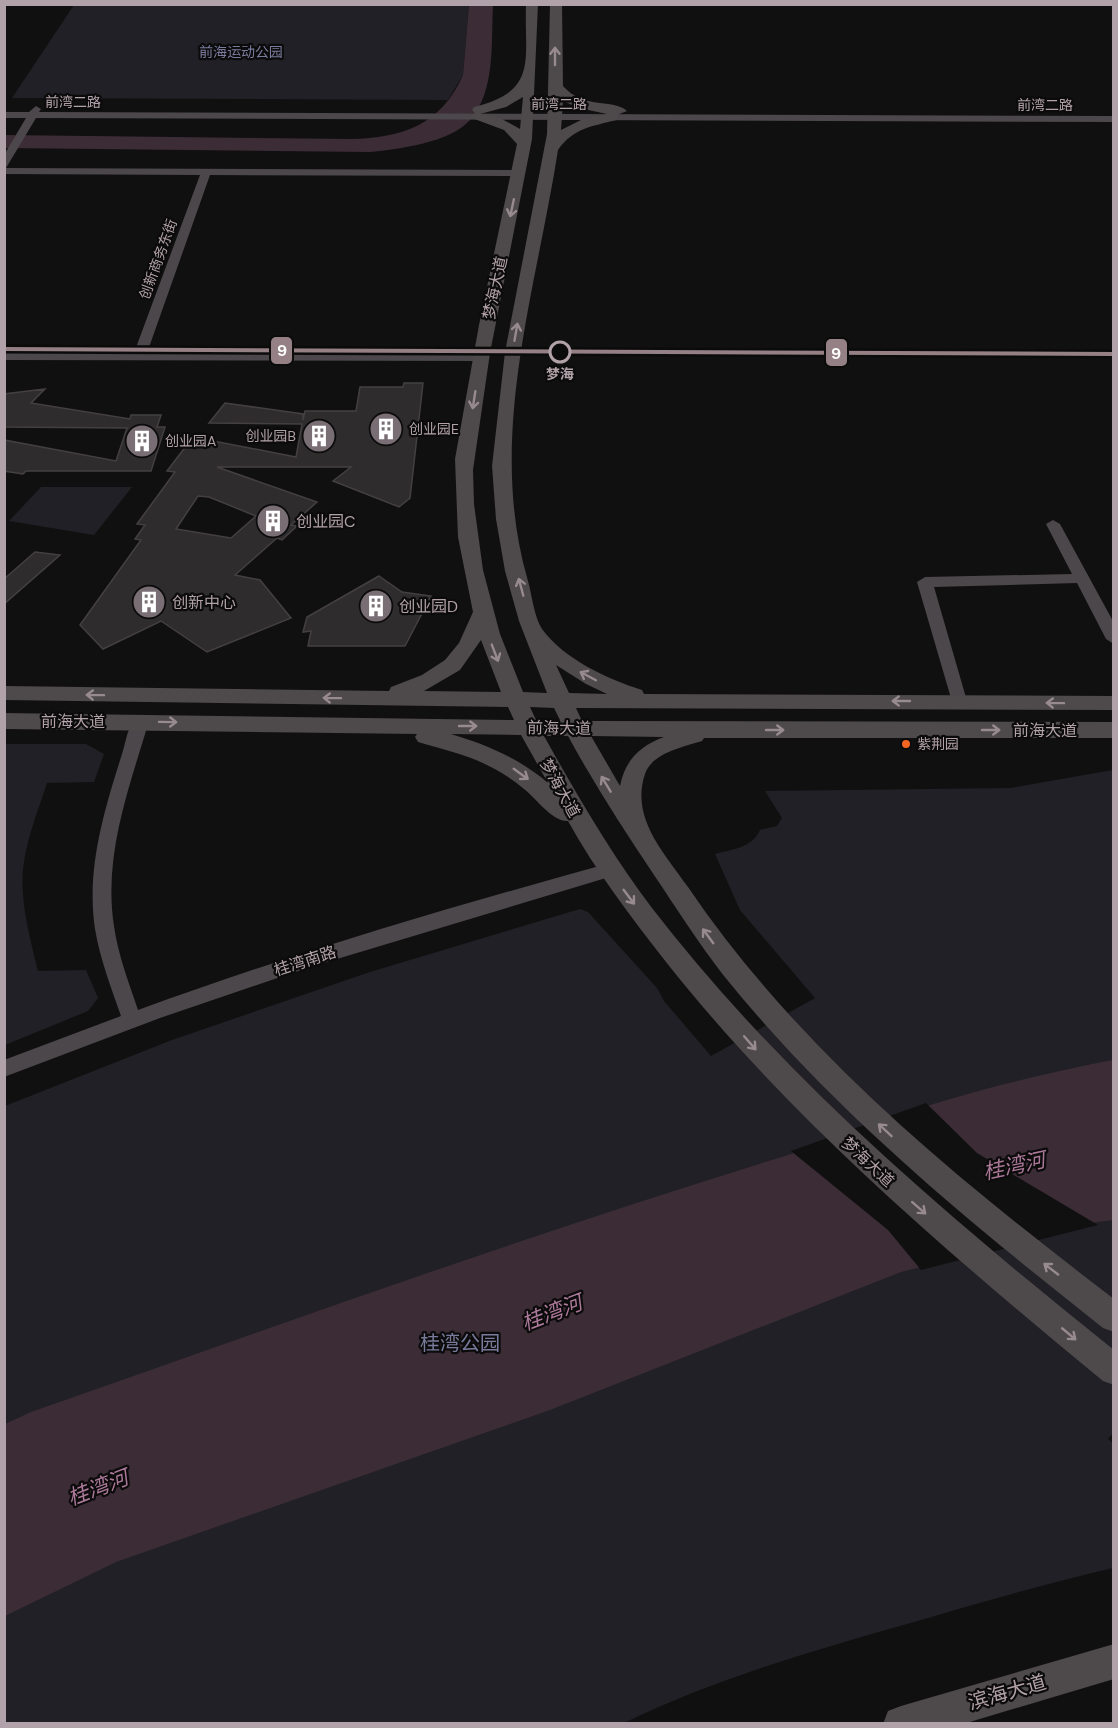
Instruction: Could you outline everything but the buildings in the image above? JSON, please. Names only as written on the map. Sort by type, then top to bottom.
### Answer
[{"type":"main road","name":"梦海大道","points":[[532,4],[524,143],[481,358],[464,477],[469,545],[482,615],[513,699],[585,833],[610,870],[712,998],[782,1078],[879,1173],[1113,1371]]},
{"type":"main road","name":"梦海大道","points":[[556,4],[552,149],[515,336],[501,444],[505,506],[517,574],[532,630],[559,700],[634,831],[650,850],[744,983],[845,1092],[914,1157],[998,1228],[1113,1318]]},
{"type":"main road","points":[[477,113],[510,99],[522,91],[529,80]]},
{"type":"main road","points":[[555,85],[559,92],[578,103],[616,114]]},
{"type":"main road","points":[[477,113],[517,132],[524,143]]},
{"type":"main road","points":[[552,149],[558,137],[573,127],[616,114]]},
{"type":"main road","points":[[368,698],[418,686],[452,667],[470,646],[482,615]]},
{"type":"main road","points":[[532,630],[557,655],[605,684],[646,698],[684,702]]},
{"type":"main road","name":"前海大道","points":[[4,693],[684,702],[959,701],[1113,704]]},
{"type":"main road","name":"前海大道","points":[[4,721],[716,730],[1113,730]]},
{"type":"main road","points":[[367,726],[460,743],[494,756],[538,787],[585,833]]},
{"type":"main road","points":[[650,850],[635,821],[629,797],[629,782],[636,766],[667,745],[716,730]]},
{"type":"main road","name":"滨海大道","points":[[900,1724],[1113,1660]]},
{"type":"main road","points":[[1079,1671],[1113,1672]]},
{"type":"street","name":"前湾二路","points":[[4,109],[34,112],[527,114],[1113,112]]},
{"type":"street","name":"前湾二路","points":[[4,115],[34,112]]},
{"type":"street","points":[[34,112],[5,165],[206,172],[519,173]]},
{"type":"street","name":"前湾二路","points":[[616,114],[1113,118]]},
{"type":"street","name":"创新商务东街","points":[[139,357],[206,172]]},
{"type":"street","points":[[4,356],[481,358]]},
{"type":"street","points":[[1053,524],[1113,639]]},
{"type":"street","points":[[959,701],[925,582],[1082,578]]},
{"type":"street","points":[[132,1021],[108,942],[102,888],[103,857],[108,829],[141,721]]},
{"type":"street","name":"桂湾南路","points":[[4,1069],[132,1021],[366,941],[610,870]]},
{"type":"green space","name":"前海运动公园","points":[[74,5],[469,5],[463,75],[448,100],[12,98]]},
{"type":"green space","points":[[41,487],[132,487],[94,535],[9,521]]},
{"type":"green space","points":[[5,744],[86,744],[104,754],[94,782],[47,783],[27,847],[22,882],[26,920],[38,971],[86,970],[98,998],[88,1011],[5,1045]]},
{"type":"green space","name":"桂湾公园","points":[[1113,770],[1114,1432],[1108,1439],[1114,1444],[1113,1568],[1010,1594],[799,1656],[692,1693],[624,1723],[5,1723],[5,1106],[172,1040],[370,972],[580,909],[588,912],[657,988],[664,1001],[711,1056],[815,998],[740,910],[715,854],[741,847],[752,841],[760,830],[777,826],[782,818],[765,791],[1011,788]]},
{"type":"water","points":[[469,5],[493,5],[491,65],[484,95],[470,120],[461,128],[423,144],[370,152],[5,148],[5,135],[351,139],[387,136],[418,125],[431,117],[454,92],[463,75]]},
{"type":"water","name":"桂湾河","points":[[1113,1060],[1113,1220],[1097,1222],[901,1272],[550,1410],[116,1562],[5,1616],[5,1424],[31,1412],[406,1280],[803,1150],[912,1111],[998,1086]]},
{"type":"pier","points":[[926,1103],[977,1153],[1098,1225],[921,1270],[888,1230],[791,1151]]},
{"type":"transit line","name":"9","points":[[4,349],[1114,354]]},
{"type":"place","name":"梦海","points":[[560,352]]},
{"type":"place","name":"创业园E","points":[[386,429]]},
{"type":"place","name":"创业园B","points":[[319,436]]},
{"type":"place","name":"创业园A","points":[[142,441]]},
{"type":"place","name":"创业园C","points":[[273,521]]},
{"type":"place","name":"创新中心","points":[[149,602]]},
{"type":"place","name":"创业园D","points":[[376,606]]},
{"type":"place","name":"紫荆园","points":[[906,744]]}]
